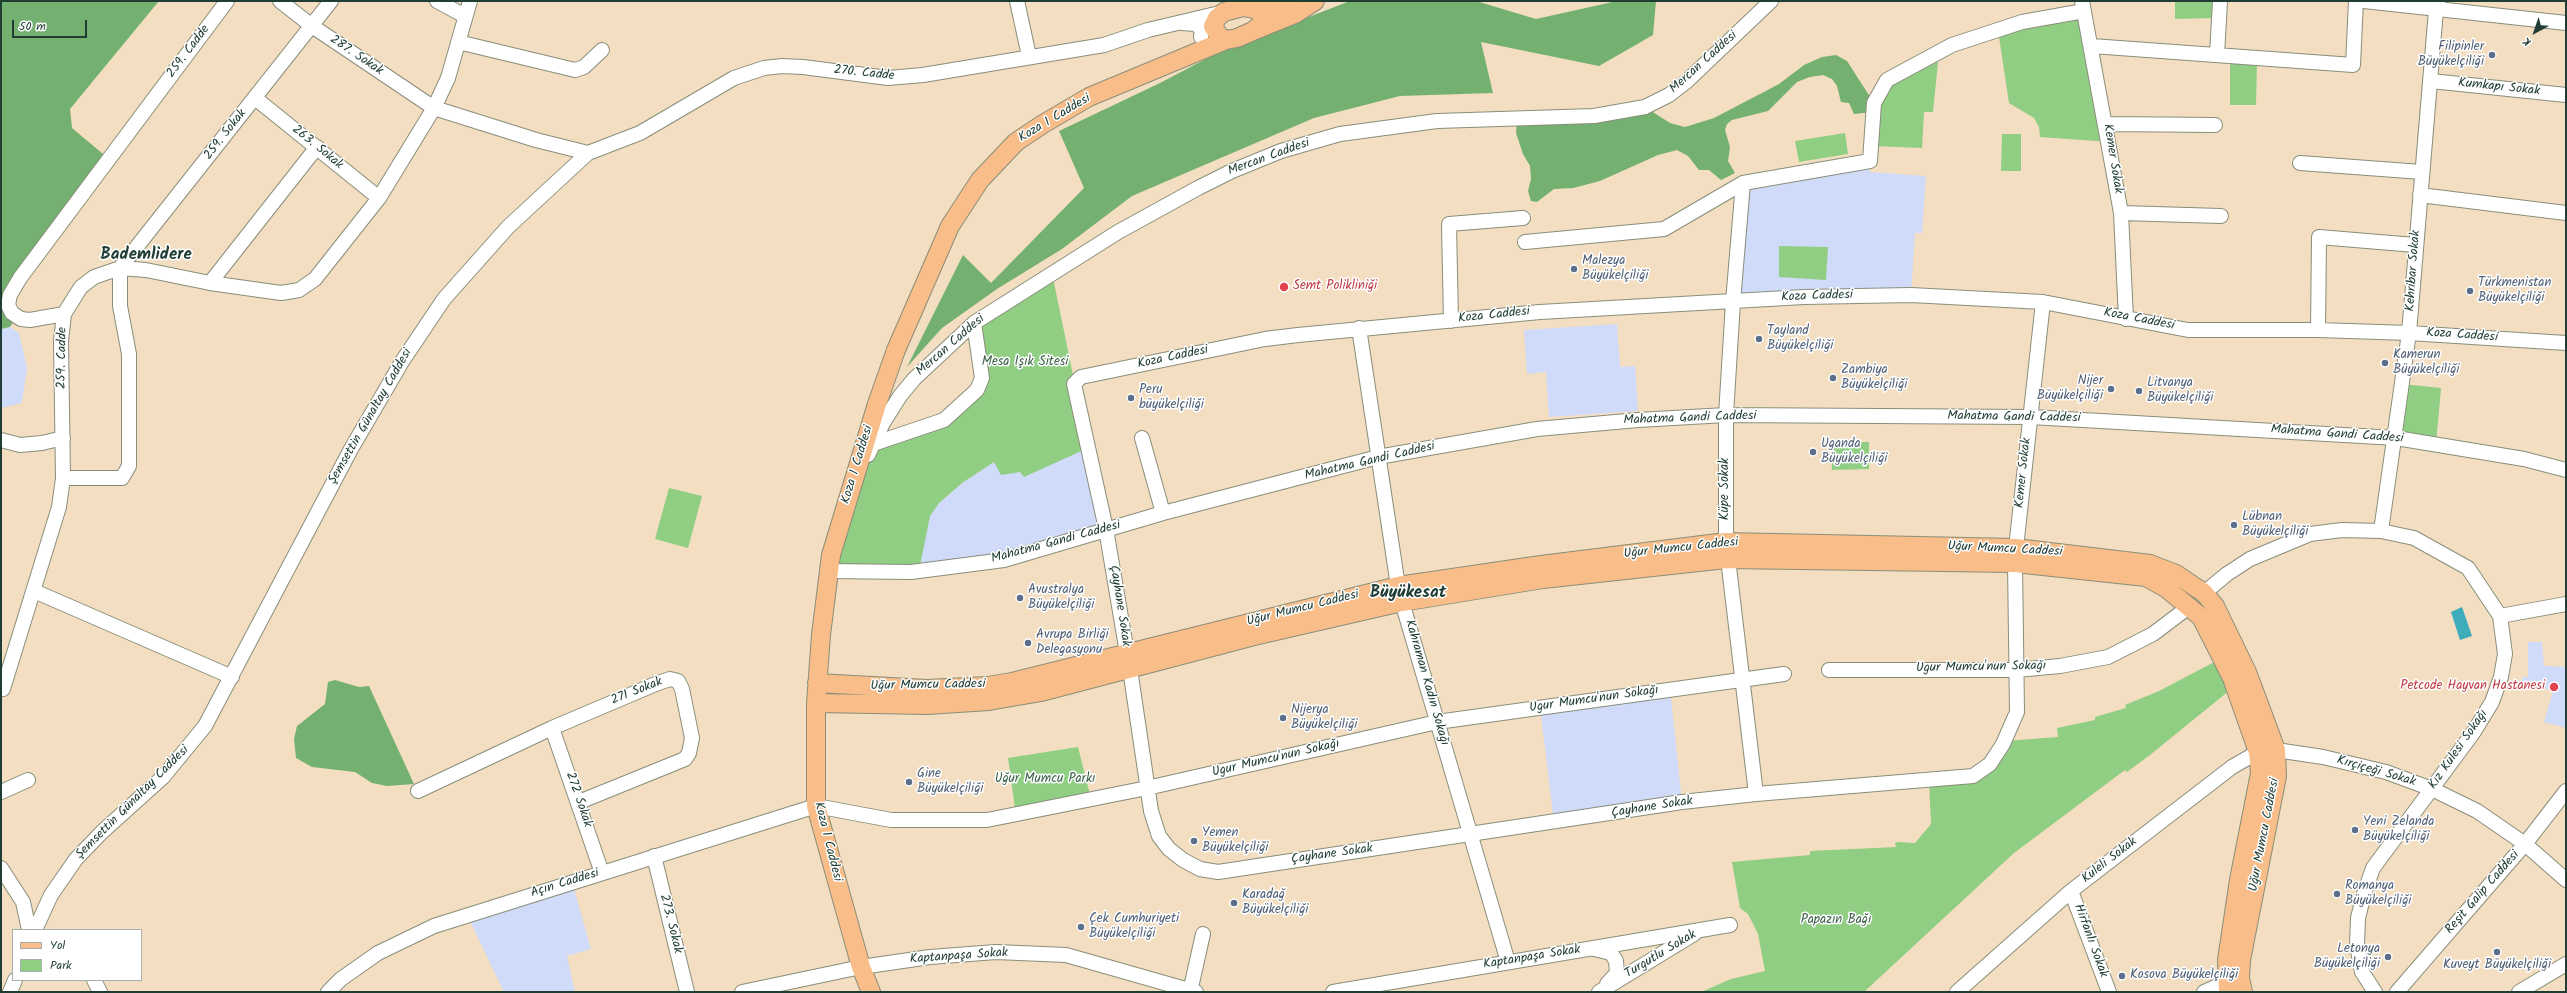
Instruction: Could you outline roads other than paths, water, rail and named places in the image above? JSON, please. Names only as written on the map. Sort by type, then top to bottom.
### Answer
[{"type":"main road","name":"270. Cadde","points":[[1224,12],[1251,4],[1287,1]]},
{"type":"main road","points":[[1226,40],[1253,32],[1295,14],[1315,1]]},
{"type":"main road","points":[[1251,4],[1263,19],[1261,24],[1253,32]]},
{"type":"main road","points":[[1173,62],[1207,32],[1217,18],[1224,12]]},
{"type":"main road","name":"270. Cadde","points":[[1207,32],[1226,40]]},
{"type":"main road","name":"Koza 1 Caddesi","points":[[871,992],[861,967],[816,806],[816,703],[828,571],[838,526],[853,488],[877,404],[896,350],[950,226],[980,180],[1016,142],[1043,124],[1089,98],[1226,40]]},
{"type":"main road","name":"Uğur Mumcu Caddesi","points":[[817,683],[927,689],[988,686],[1128,661],[1254,636],[1400,594],[1543,579],[1726,551],[2016,555],[2150,564],[2176,574],[2204,593],[2215,606],[2247,672],[2276,750],[2277,776],[2241,960],[2240,978],[2243,992]]},
{"type":"main road","name":"Uğur Mumcu Caddesi","points":[[2016,555],[2146,577],[2190,606],[2201,617],[2232,678],[2258,752],[2260,773],[2232,925],[2227,987]]},
{"type":"main road","name":"Uğur Mumcu Caddesi","points":[[816,703],[927,704],[989,701],[1041,692],[1128,661]]},
{"type":"street","name":"259. Cadde","points":[[2,691],[59,507],[63,478],[61,341],[64,314],[30,320],[12,313],[8,305],[20,278],[227,1]]},
{"type":"street","name":"287. Sokak","points":[[280,1],[312,26],[434,108]]},
{"type":"street","name":"259. Sokak","points":[[120,268],[331,1]]},
{"type":"street","points":[[437,1],[465,16]]},
{"type":"street","points":[[64,314],[81,287],[94,277],[120,268],[146,270],[210,283],[282,293],[299,290],[315,279],[379,198],[434,108],[448,78],[470,1]]},
{"type":"street","points":[[1017,1],[1029,56]]},
{"type":"street","name":"Mercan Caddesi","points":[[853,488],[873,444],[900,396],[914,379],[974,323],[1160,208],[1232,171],[1282,151],[1340,134],[1411,123],[1520,116],[1594,116],[1645,107],[1669,95],[1686,82],[1771,1]]},
{"type":"street","points":[[2217,55],[2220,1]]},
{"type":"street","points":[[2092,46],[2353,65],[2356,1]]},
{"type":"street","points":[[2364,1],[2437,6],[2566,23]]},
{"type":"street","points":[[1525,242],[1664,229],[1743,183],[1870,161],[1874,104],[1887,80],[1952,45],[2022,22],[2083,6]]},
{"type":"street","name":"Kemer Sokak","points":[[2083,6],[2092,46],[2121,213],[2126,319]]},
{"type":"street","name":"Kehribar Sokak","points":[[2382,530],[2396,438],[2409,333],[2415,245],[2437,6]]},
{"type":"street","name":"270. Cadde","points":[[588,153],[640,133],[734,78],[764,68],[782,66],[888,78],[904,77],[1104,45],[1178,23],[1224,12]]},
{"type":"street","name":"270. Cadde","points":[[1178,23],[1196,24],[1202,30],[1207,32]]},
{"type":"street","points":[[458,42],[575,70],[584,67],[602,50]]},
{"type":"street","name":"Kumkapı Sokak","points":[[2431,81],[2566,95]]},
{"type":"street","name":"263. Sokak","points":[[255,98],[379,198]]},
{"type":"street","points":[[434,108],[536,140],[588,153]]},
{"type":"street","points":[[2106,124],[2214,126]]},
{"type":"street","points":[[210,283],[317,147]]},
{"type":"street","name":"Şemsettin Günaltay Caddesi","points":[[35,929],[51,895],[72,864],[102,832],[178,761],[205,726],[351,448],[403,360],[444,298],[508,227],[588,153]]},
{"type":"street","points":[[2300,163],[2422,172]]},
{"type":"street","name":"Küpe Sokak","points":[[1743,183],[1732,302],[1726,415],[1726,551],[1756,794]]},
{"type":"street","points":[[2420,195],[2566,213]]},
{"type":"street","points":[[2121,213],[2221,216]]},
{"type":"street","points":[[1451,321],[1449,224],[1523,218]]},
{"type":"street","points":[[2318,330],[2319,237],[2415,245]]},
{"type":"street","points":[[63,478],[122,478],[127,473],[129,466],[129,354],[120,306],[120,268]]},
{"type":"street","name":"Koza Caddesi","points":[[1074,384],[1081,377],[1266,339],[1359,328],[1540,312],[1804,297],[1911,295],[2043,302],[2188,330],[2318,330],[2409,333],[2566,343]]},
{"type":"street","name":"Kemer Sokak","points":[[1973,776],[1990,764],[2003,744],[2017,712],[2016,555],[2043,302]]},
{"type":"street","points":[[873,444],[944,420],[977,390],[982,378],[974,323]]},
{"type":"street","name":"Kahraman Kadın Sokağı","points":[[1359,328],[1400,594],[1508,962]]},
{"type":"street","name":"Çayhane Sokak","points":[[1074,384],[1106,529],[1147,788],[1159,836],[1169,849],[1200,869],[1218,872],[1682,802],[1756,794],[1973,776]]},
{"type":"street","name":"Mahatma Gandi Caddesi","points":[[828,571],[911,572],[966,566],[1018,556],[1163,513],[1378,457],[1551,427],[1726,415],[2031,416],[2396,438],[2524,458],[2566,470]]},
{"type":"street","points":[[1,440],[20,445],[42,443],[63,438]]},
{"type":"street","points":[[1142,438],[1163,513]]},
{"type":"street","name":"Kız Kulesi Sokağı","points":[[2204,593],[2250,559],[2310,534],[2342,530],[2382,530],[2414,538],[2468,568],[2500,616],[2505,654],[2492,702],[2473,733],[2373,868],[2364,894],[2358,918],[2357,946],[2362,972],[2375,992]]},
{"type":"street","points":[[34,591],[232,677]]},
{"type":"street","points":[[2500,616],[2566,604]]},
{"type":"street","name":"Ugur Mumcu'nun Sokağı","points":[[1829,670],[2017,670],[2060,666],[2108,657],[2153,634],[2190,606]]},
{"type":"street","name":"Ugur Mumcu'nun Sokağı","points":[[816,806],[891,820],[987,820],[1147,788],[1437,722],[1784,674]]},
{"type":"street","name":"271 Sokak","points":[[418,791],[552,728],[658,683],[670,679],[678,681],[682,689],[692,738],[692,746],[685,758],[579,802]]},
{"type":"street","name":"272 Sokak","points":[[552,728],[579,802],[602,873]]},
{"type":"street","name":"Kuleli Sokak","points":[[1960,991],[2071,891],[2232,767],[2258,752],[2276,750]]},
{"type":"street","name":"Kırçiçeği Sokak","points":[[2276,750],[2323,757],[2386,772],[2432,789],[2477,811],[2525,844],[2566,880]]},
{"type":"street","points":[[1,792],[28,780]]},
{"type":"street","name":"Reşit Galip Caddesi","points":[[2397,992],[2525,844],[2566,791]]},
{"type":"street","name":"Açın Caddesi","points":[[328,992],[341,979],[378,954],[434,926],[816,806]]},
{"type":"street","name":"273. Sokak","points":[[654,856],[687,992]]},
{"type":"street","points":[[1,868],[23,902],[29,929]]},
{"type":"street","name":"Hirfanlı Sokak","points":[[2071,891],[2109,992]]},
{"type":"street","name":"Kaptanpaşa Sokak","points":[[1333,992],[1730,925]]},
{"type":"street","name":"Turgutlu Sokak","points":[[1599,992],[1702,930]]},
{"type":"street","points":[[1192,992],[1203,934]]},
{"type":"street","points":[[1586,950],[1599,950],[1611,953],[1616,961],[1617,973],[1599,992]]},
{"type":"street","name":"Kaptanpaşa Sokak","points":[[742,992],[861,967],[930,957],[996,952],[1066,955],[1192,992]]},
{"type":"street","points":[[2519,992],[2566,964]]},
{"type":"street","points":[[10,992],[15,981]]},
{"type":"street","points":[[94,981],[100,992]]},
{"type":"street","points":[[2204,992],[2227,987]]},
{"type":"water","points":[[2462,607],[2472,636],[2460,640],[2451,612]]},
{"type":"place","name":"Filipinler Büyükelçiliği","points":[[2492,55]]},
{"type":"place","name":"Malezya Büyükelçiliği","points":[[1574,269]]},
{"type":"place","name":"Semt Polikliniği","points":[[1284,287]]},
{"type":"place","name":"Türkmenistan Büyükelçiliği","points":[[2470,291]]},
{"type":"place","name":"Tayland Büyükelçiliği","points":[[1759,339]]},
{"type":"place","name":"Kamerun Büyükelçiliği","points":[[2385,363]]},
{"type":"place","name":"Zambiya Büyükelçiliği","points":[[1833,378]]},
{"type":"place","name":"Nijer Büyükelçiliği","points":[[2111,389]]},
{"type":"place","name":"Litvanya Büyükelçiliği","points":[[2139,391]]},
{"type":"place","name":"Peru büyükelçiliği","points":[[1131,398]]},
{"type":"place","name":"Uganda Büyükelçiliği","points":[[1813,452]]},
{"type":"place","name":"Lübnan Büyükelçiliği","points":[[2234,525]]},
{"type":"place","name":"Avustralya Büyükelçiliği","points":[[1020,598]]},
{"type":"place","name":"Avrupa Birliği Delegasyonu","points":[[1028,643]]},
{"type":"place","name":"Petcode Hayvan Hastanesi","points":[[2554,687]]},
{"type":"place","name":"Nijerya Büyükelçiliği","points":[[1283,718]]},
{"type":"place","name":"Gine Büyükelçiliği","points":[[909,782]]},
{"type":"place","name":"Yeni Zelanda Büyükelçiliği","points":[[2355,830]]},
{"type":"place","name":"Yemen Büyükelçiliği","points":[[1194,841]]},
{"type":"place","name":"Romanya Büyükelçiliği","points":[[2337,894]]},
{"type":"place","name":"Karadağ Büyükelçiliği","points":[[1234,903]]},
{"type":"place","name":"Çek Cumhuriyeti Büyükelçiliği","points":[[1081,927]]},
{"type":"place","name":"Kuveyt Büyükelçiliği","points":[[2497,952]]},
{"type":"place","name":"Letonya Büyükelçiliği","points":[[2388,957]]},
{"type":"place","name":"Kosova Büyükelçiliği","points":[[2122,976]]},
{"type":"district","name":"Bademlidere","points":[[146,256]]},
{"type":"district","name":"Büyükesat","points":[[1408,594]]},
{"type":"park label","name":"Mesa Işık Sitesi","points":[[1025,363]]},
{"type":"park label","name":"Uğur Mumcu Parkı","points":[[1045,780]]},
{"type":"park label","name":"Papazın Bağı","points":[[1836,921]]}]
